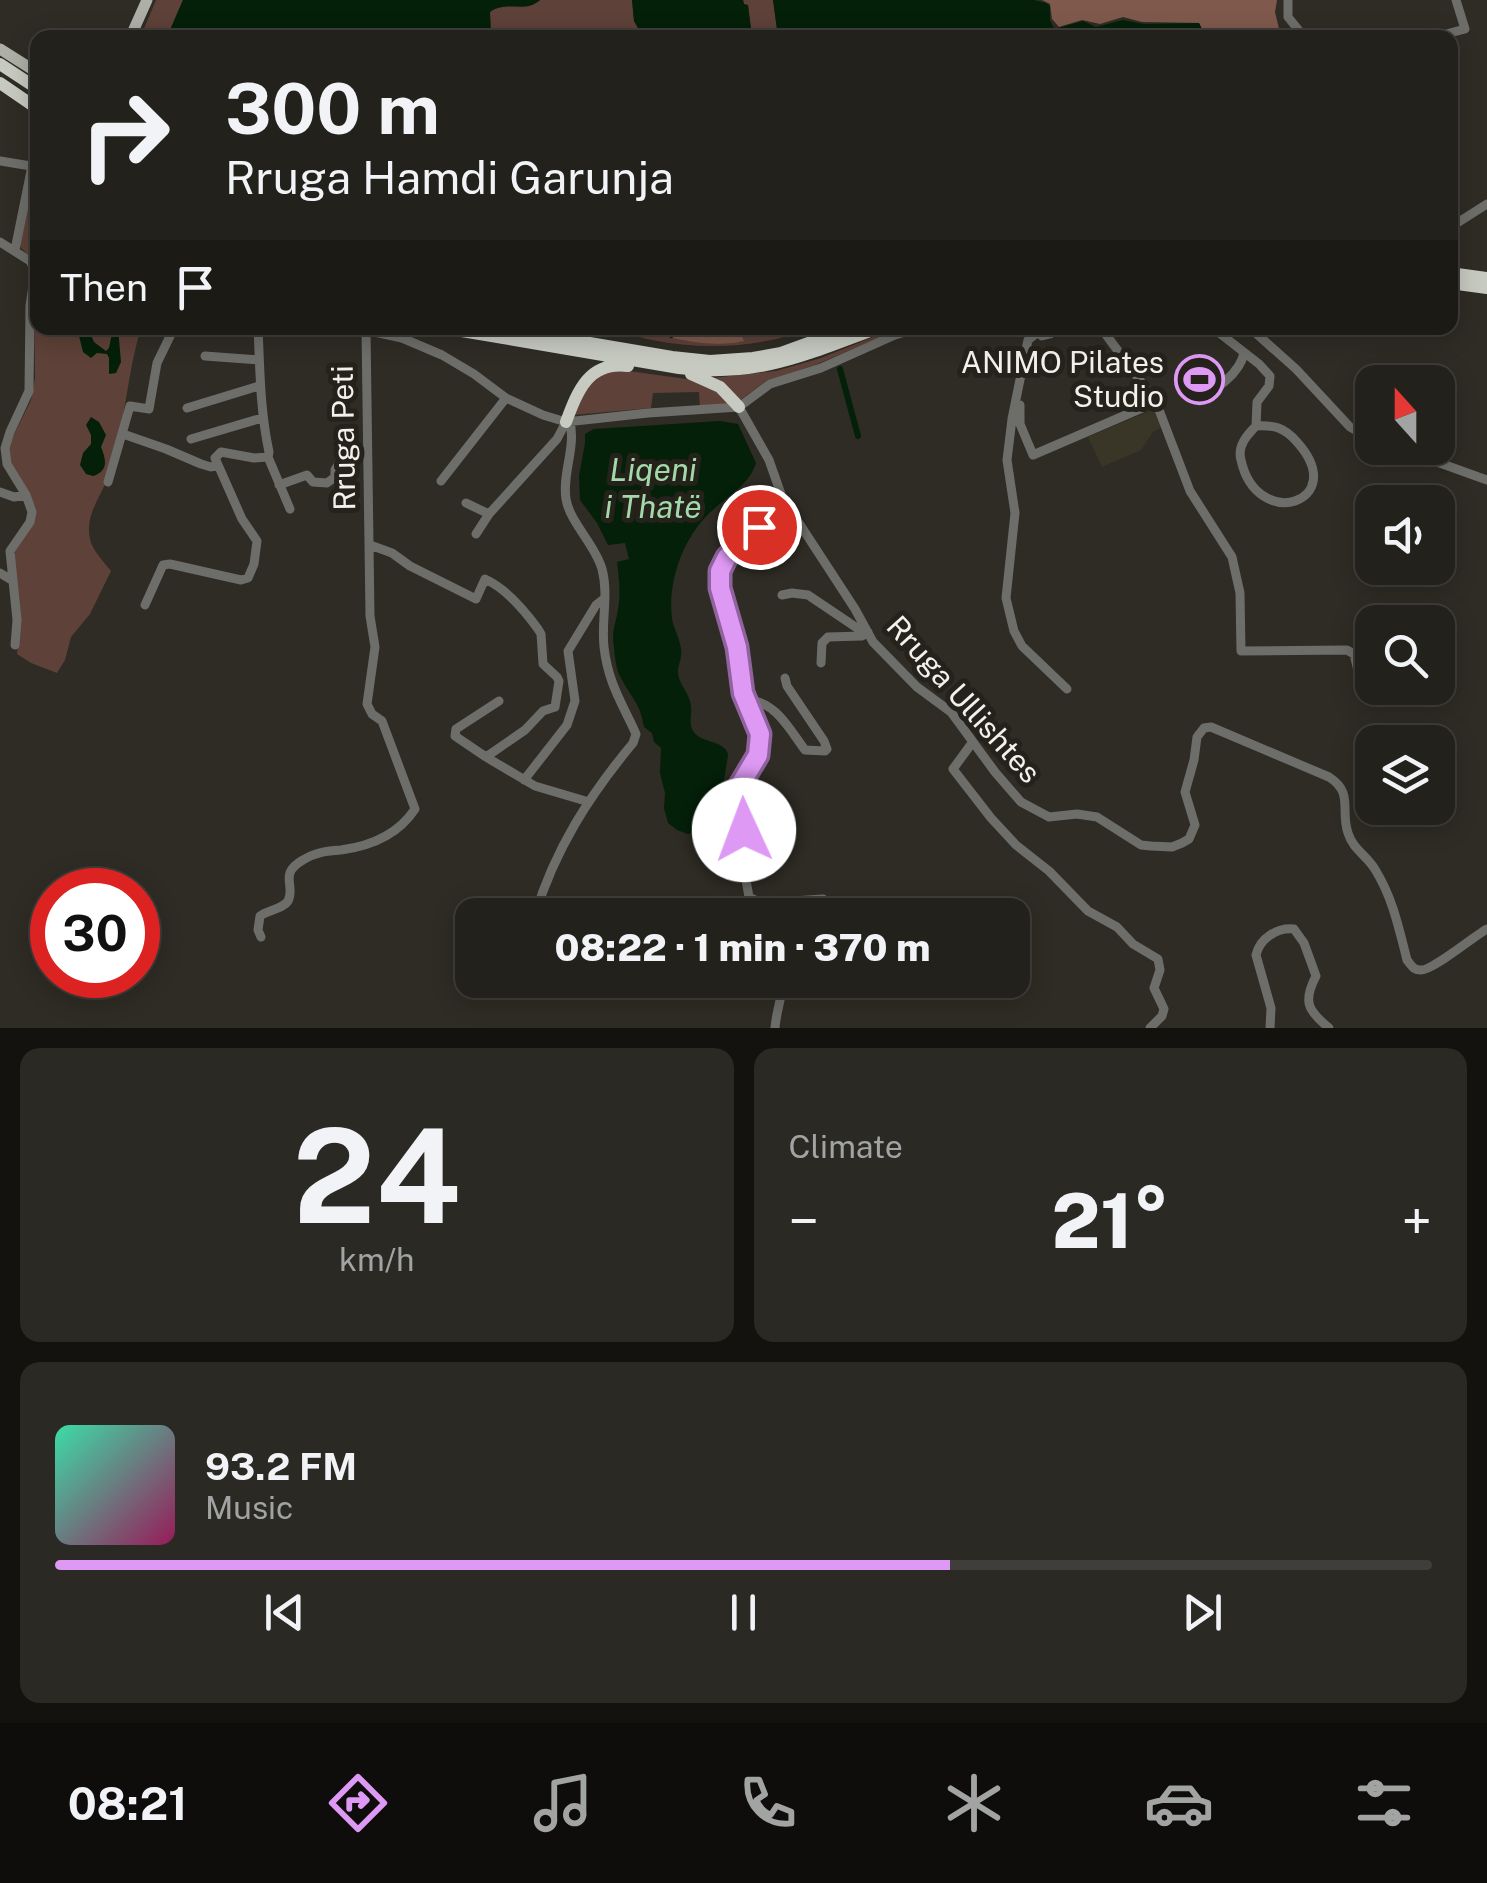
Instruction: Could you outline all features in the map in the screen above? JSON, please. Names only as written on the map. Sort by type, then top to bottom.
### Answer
[{"type":"highway","points":[[0,52],[30,71]]},
{"type":"highway","points":[[0,64],[30,84]]},
{"type":"highway","points":[[0,79],[30,96]]},
{"type":"highway","points":[[0,79],[30,103]]},
{"type":"highway","points":[[1458,274],[1487,278]]},
{"type":"highway","points":[[1458,284],[1487,288]]},
{"type":"highway","points":[[485,335],[682,369],[732,371],[774,365],[860,335]]},
{"type":"highway","points":[[543,335],[672,357],[722,361],[781,353],[831,335]]},
{"type":"highway","points":[[568,422],[588,378],[598,369],[614,365],[668,372],[682,369],[720,387],[739,407]]},
{"type":"main road","points":[[134,30],[148,0]]},
{"type":"street","points":[[1288,0],[1288,16],[1299,30]]},
{"type":"street","points":[[1456,0],[1465,30],[1458,32]]},
{"type":"street","points":[[0,162],[30,166]]},
{"type":"street","points":[[15,250],[30,188]]},
{"type":"street","points":[[1458,222],[1487,204]]},
{"type":"street","points":[[0,242],[30,261]]},
{"type":"street","points":[[15,645],[10,551],[32,518],[32,507],[5,456],[10,432],[26,400],[31,375],[30,335]]},
{"type":"street","points":[[108,482],[130,406],[149,409],[157,363],[171,335]]},
{"type":"street","points":[[258,335],[259,386],[268,457],[290,509]]},
{"type":"street","name":"Rruga Peti","points":[[261,937],[260,916],[286,904],[289,878],[295,866],[325,850],[381,840],[404,823],[414,808],[382,721],[368,710],[367,704],[375,646],[370,616],[361,335]]},
{"type":"street","points":[[388,335],[442,354],[506,398],[568,422],[739,407],[770,384],[822,368],[901,335]]},
{"type":"street","points":[[1031,335],[1007,460],[1015,513],[1006,598],[1022,646],[1068,689]]},
{"type":"street","points":[[1105,335],[1156,402],[1185,481],[1234,561],[1240,594],[1241,652],[1353,649],[1355,658]]},
{"type":"street","points":[[1223,335],[1270,376],[1270,386],[1256,402],[1256,426],[1240,449],[1246,473],[1269,499],[1280,504],[1300,500],[1312,486],[1311,462],[1278,426],[1256,426]]},
{"type":"street","points":[[1258,335],[1355,429]]},
{"type":"street","points":[[1197,398],[1216,388],[1236,369],[1244,352]]},
{"type":"street","points":[[205,356],[259,360]]},
{"type":"street","points":[[187,408],[259,386]]},
{"type":"street","points":[[1018,386],[1023,390],[1020,424],[1033,455],[1156,402]]},
{"type":"street","points":[[440,480],[506,398]]},
{"type":"street","name":"Rruga Ullishtes","points":[[739,407],[768,460],[782,497],[873,642],[917,687],[951,712],[1021,802],[1049,817],[1088,814],[1141,844],[1172,847],[1193,832],[1186,786],[1197,737],[1204,728],[1211,727],[1329,777],[1341,786],[1351,841],[1375,868],[1391,900],[1407,960],[1413,967],[1432,967],[1487,929]]},
{"type":"street","points":[[190,439],[262,418]]},
{"type":"street","points":[[476,534],[568,422]]},
{"type":"street","points":[[542,898],[557,854],[636,734],[612,688],[604,645],[605,584],[599,560],[567,502],[572,433],[568,422]]},
{"type":"street","points":[[123,434],[201,464],[217,465]]},
{"type":"street","points":[[145,606],[163,565],[245,580],[253,570],[257,546],[215,458],[218,452],[268,457]]},
{"type":"street","points":[[280,486],[306,474],[313,482],[327,483],[340,462],[366,454]]},
{"type":"street","points":[[1445,465],[1487,480]]},
{"type":"street","points":[[0,492],[14,497],[26,495]]},
{"type":"street","points":[[749,898],[746,843],[736,800],[737,790],[760,745],[720,588],[720,571],[727,557],[759,527],[782,497]]},
{"type":"street","points":[[466,502],[489,514]]},
{"type":"street","name":"Rruga Peti","points":[[370,546],[392,553],[476,599],[485,579],[490,580],[541,634],[543,664],[559,681],[555,707]]},
{"type":"street","points":[[0,573],[13,581]]},
{"type":"street","points":[[782,595],[808,595],[868,632]]},
{"type":"street","points":[[524,780],[562,734],[573,710],[568,651],[596,605],[605,598]]},
{"type":"street","points":[[821,663],[822,643],[828,637],[862,636],[868,632]]},
{"type":"street","points":[[746,699],[759,700],[773,709],[805,750],[824,752],[824,741],[785,678]]},
{"type":"street","points":[[499,701],[454,732],[455,736],[524,780],[589,802]]},
{"type":"street","points":[[486,757],[526,730],[543,711],[555,707],[561,712],[573,710]]},
{"type":"street","points":[[972,743],[953,768],[1003,832],[1050,871],[1088,911],[1117,927],[1133,944],[1158,959],[1160,970],[1154,988],[1164,1009],[1150,1028]]},
{"type":"street","points":[[1270,1028],[1271,1008],[1256,954],[1257,948],[1274,932],[1286,928],[1294,929],[1304,943],[1316,976],[1308,990],[1310,1006],[1330,1028]]},
{"type":"street","points":[[775,1028],[781,998]]},
{"type":"shaded area","points":[[156,0],[183,0],[170,30],[143,30]]},
{"type":"shaded area","points":[[540,0],[632,0],[639,30],[491,30],[490,12],[495,8],[508,4],[530,6]]},
{"type":"shaded area","points":[[743,0],[773,0],[777,30],[751,30],[748,6]]},
{"type":"shaded area","points":[[1042,0],[1277,0],[1279,30],[1202,30],[1199,23],[1142,22],[1123,17],[1100,24],[1082,20],[1059,27],[1052,19],[1050,4]]},
{"type":"shaded area","points":[[30,190],[30,256],[20,245]]},
{"type":"shaded area","points":[[34,335],[139,335],[113,461],[89,523],[91,543],[111,571],[90,614],[71,637],[57,673],[17,654],[20,619],[14,556],[34,520],[6,451],[31,400]]},
{"type":"shaded area","points":[[631,335],[789,335],[714,346]]},
{"type":"shaded area","points":[[741,335],[744,341],[715,344],[667,337]]},
{"type":"shaded area","points":[[884,335],[766,381],[736,403],[700,407],[699,392],[653,393],[651,408],[573,415],[589,379],[614,369],[694,380],[776,371]]},
{"type":"shaded area","points":[[1154,409],[1162,427],[1153,432],[1141,450],[1102,467],[1088,437]]},
{"type":"water","points":[[183,0],[540,0],[528,6],[490,12],[491,30],[170,30]]},
{"type":"water","points":[[632,0],[743,0],[748,5],[751,30],[639,30]]},
{"type":"water","points":[[773,0],[1034,0],[1050,6],[1054,29],[1083,21],[1096,27],[1123,20],[1144,24],[1199,23],[1202,30],[777,30]]},
{"type":"water","points":[[79,335],[91,335],[106,351],[112,335],[119,335],[121,362],[116,373],[109,374],[107,354],[97,353],[91,358],[83,352]]},
{"type":"water","points":[[91,417],[106,435],[101,447],[104,468],[93,476],[80,465],[91,444],[86,425]]},
{"type":"water","name":"Liqeni i Thatë","points":[[720,421],[738,424],[756,463],[744,483],[695,530],[680,558],[672,588],[672,619],[681,651],[678,675],[690,702],[692,729],[700,737],[722,746],[728,754],[722,791],[726,807],[721,824],[688,834],[668,823],[660,773],[661,748],[644,727],[638,706],[617,667],[613,636],[619,597],[617,562],[629,559],[625,543],[608,545],[580,500],[579,476],[585,434],[594,429]]},
{"type":"waterway","points":[[840,369],[858,436]]},
{"type":"place","name":"ANIMO Pilates Studio","points":[[1199,379]]},
{"type":"route","points":[[744,830],[737,790],[758,755],[760,734],[743,693],[733,628],[720,588],[720,571],[727,557],[759,527]]}]
